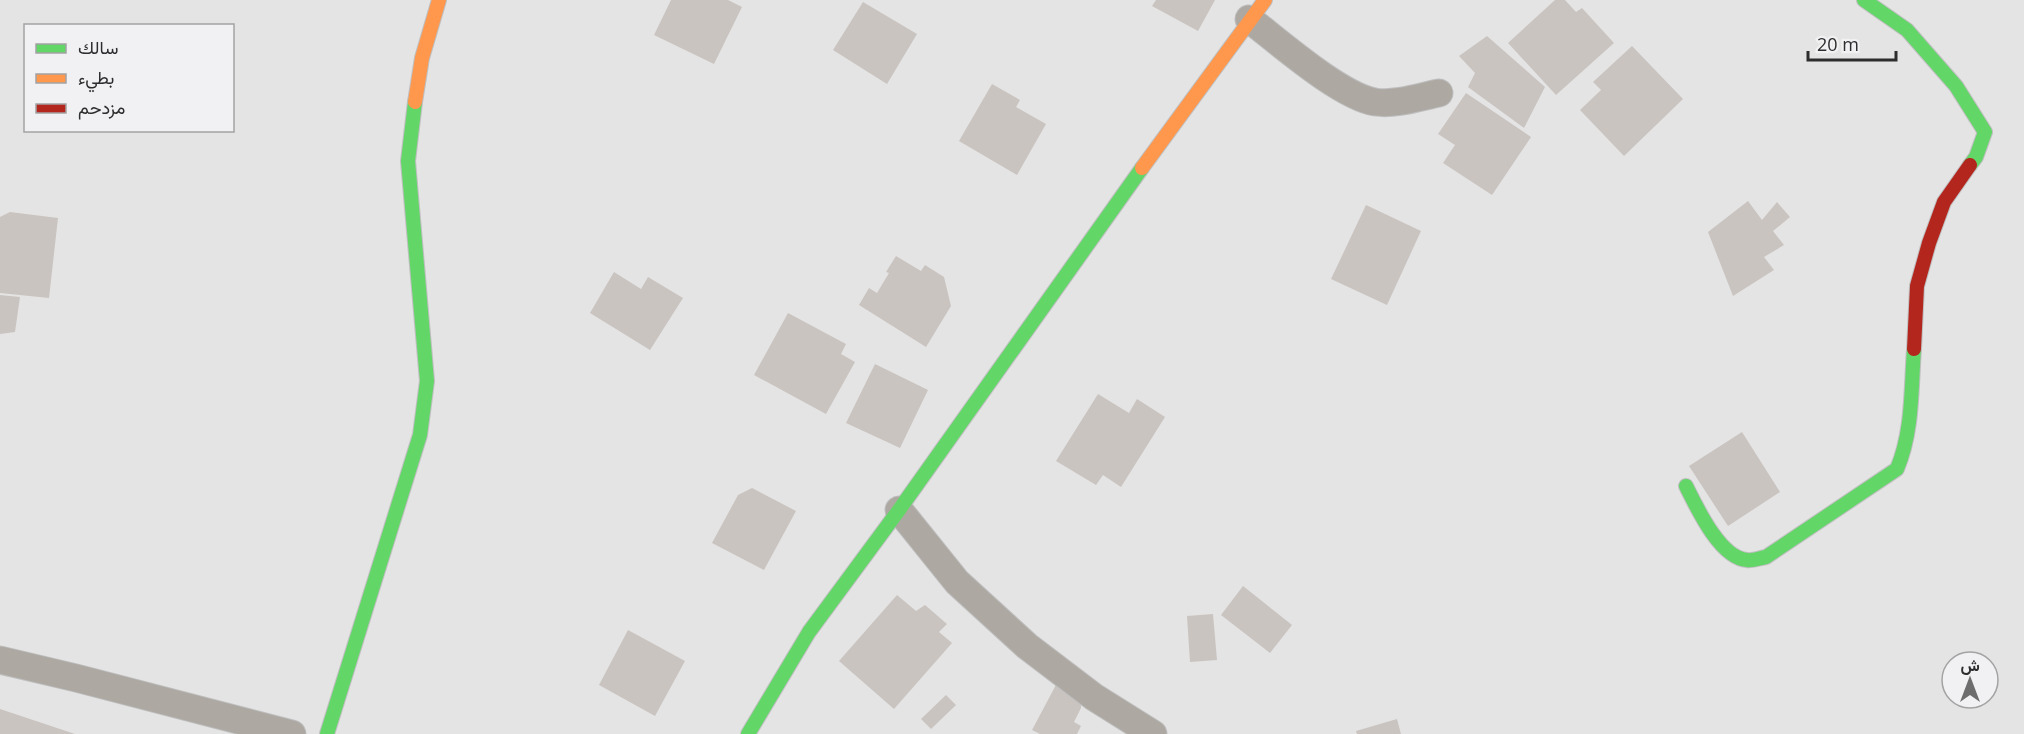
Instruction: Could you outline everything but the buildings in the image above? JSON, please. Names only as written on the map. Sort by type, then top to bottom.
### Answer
[{"type":"street","points":[[327,734],[420,435],[427,381],[408,160],[422,58],[439,0]]},
{"type":"street","points":[[1686,486],[1706,522],[1729,552],[1745,560],[1766,557],[1897,469],[1904,453],[1910,414],[1917,286],[1944,202],[1976,157],[1985,132],[1956,87],[1907,30],[1863,0]]},
{"type":"street","points":[[748,734],[809,632],[1257,10],[1341,88],[1375,102],[1398,101],[1439,93]]},
{"type":"street","points":[[899,510],[957,582],[1027,646],[1094,697],[1153,734]]},
{"type":"street","points":[[0,660],[292,734]]},
{"type":"traffic: fast","points":[[1864,0],[1907,30],[1956,86],[1985,132],[1976,157],[1970,165]]},
{"type":"traffic: fast","points":[[327,734],[420,435],[427,381],[408,161],[415,102]]},
{"type":"traffic: fast","points":[[748,734],[809,632],[899,510],[1142,168]]},
{"type":"traffic: fast","points":[[1686,486],[1710,530],[1728,551],[1747,560],[1766,557],[1897,469],[1909,425],[1914,349]]},
{"type":"traffic: slow","points":[[415,102],[422,58],[439,0]]},
{"type":"traffic: slow","points":[[1142,168],[1265,0]]},
{"type":"traffic: jam","points":[[1914,349],[1917,286],[1929,243],[1944,202],[1970,165]]}]
